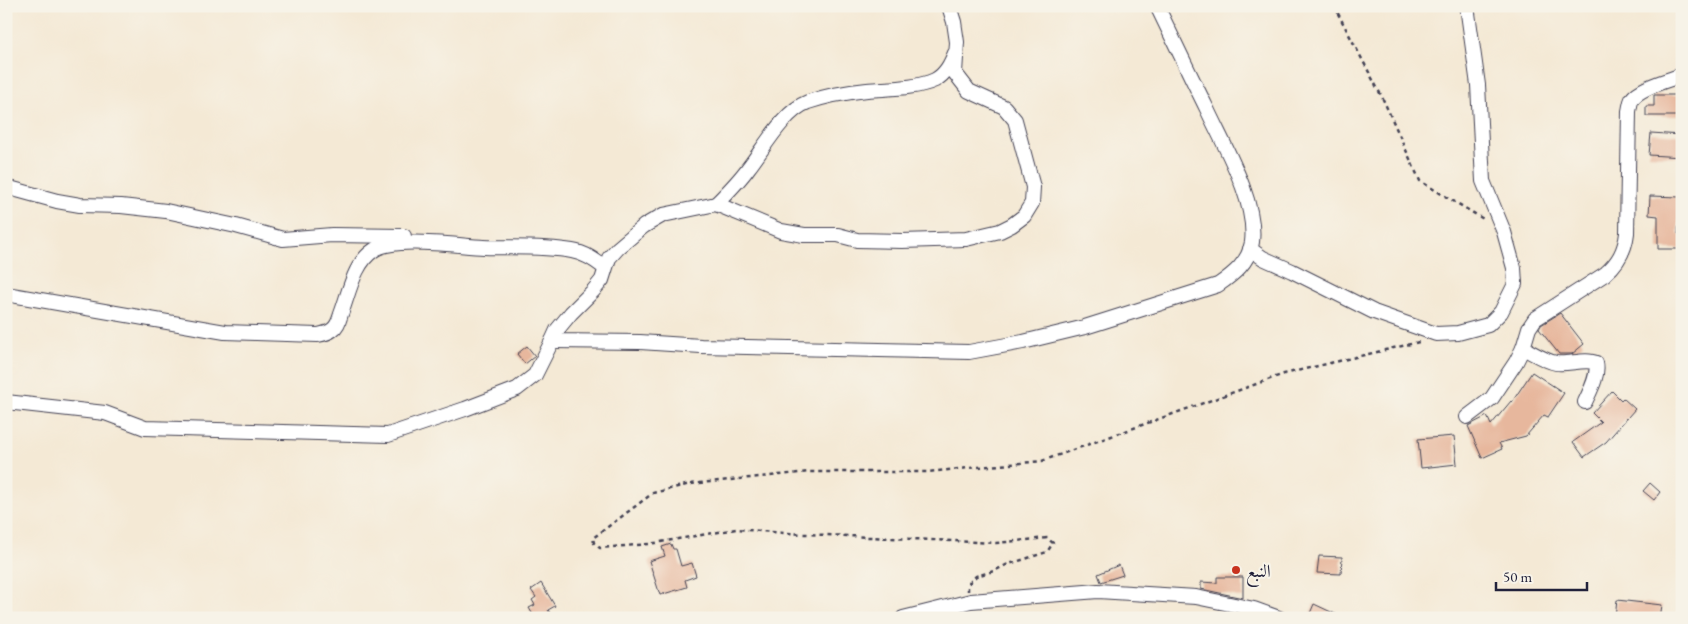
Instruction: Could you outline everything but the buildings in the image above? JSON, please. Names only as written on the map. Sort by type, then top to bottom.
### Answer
[{"type":"street","points":[[6,402],[105,413],[145,428],[388,435],[465,409],[516,389],[535,375],[557,330],[571,312],[593,292],[602,280],[609,258],[618,248],[655,218],[716,204],[764,225],[792,234],[838,235],[857,240],[902,241],[966,238],[1000,231],[1012,226],[1024,216],[1032,203],[1034,187],[1015,120],[1004,107],[969,91],[955,73],[956,33],[949,6]]},
{"type":"street","points":[[552,341],[969,352],[1023,342],[1085,327],[1218,285],[1232,276],[1247,259],[1252,241],[1251,221],[1246,196],[1157,6]]},
{"type":"street","points":[[1250,248],[1262,258],[1374,312],[1436,334],[1458,334],[1488,326],[1501,312],[1515,284],[1514,268],[1504,232],[1483,181],[1478,84],[1468,6]]},
{"type":"street","points":[[716,204],[748,169],[781,124],[800,106],[852,92],[904,87],[936,80],[947,70],[955,53]]},
{"type":"street","points":[[1467,418],[1492,398],[1516,362],[1523,348],[1529,328],[1535,319],[1605,274],[1622,255],[1627,233],[1629,111],[1631,101],[1651,86],[1682,75]]},
{"type":"street","points":[[6,187],[80,205],[121,206],[166,211],[236,226],[284,239],[332,235],[465,237],[486,247]]},
{"type":"street","points":[[6,294],[225,332],[318,335],[327,333],[337,325],[354,276],[361,264],[374,250],[380,247],[401,243],[486,247],[528,246],[574,251],[593,258],[605,268]]},
{"type":"street","points":[[1523,348],[1553,362],[1565,364],[1588,361],[1596,364],[1595,377],[1585,402]]},
{"type":"street","points":[[903,618],[971,601],[1098,591],[1196,597],[1254,609],[1279,618]]},
{"type":"path","points":[[1334,6],[1382,97],[1420,181],[1504,232]]},
{"type":"path","points":[[971,601],[968,584],[976,576],[994,572],[1006,565],[1047,552],[1052,543],[1047,538],[987,542],[736,529],[649,544],[600,548],[594,543],[594,538],[653,493],[690,484],[809,472],[927,472],[1042,461],[1284,374],[1412,345],[1436,334]]},
{"type":"place","name":"النبع","points":[[1236,570]]}]
